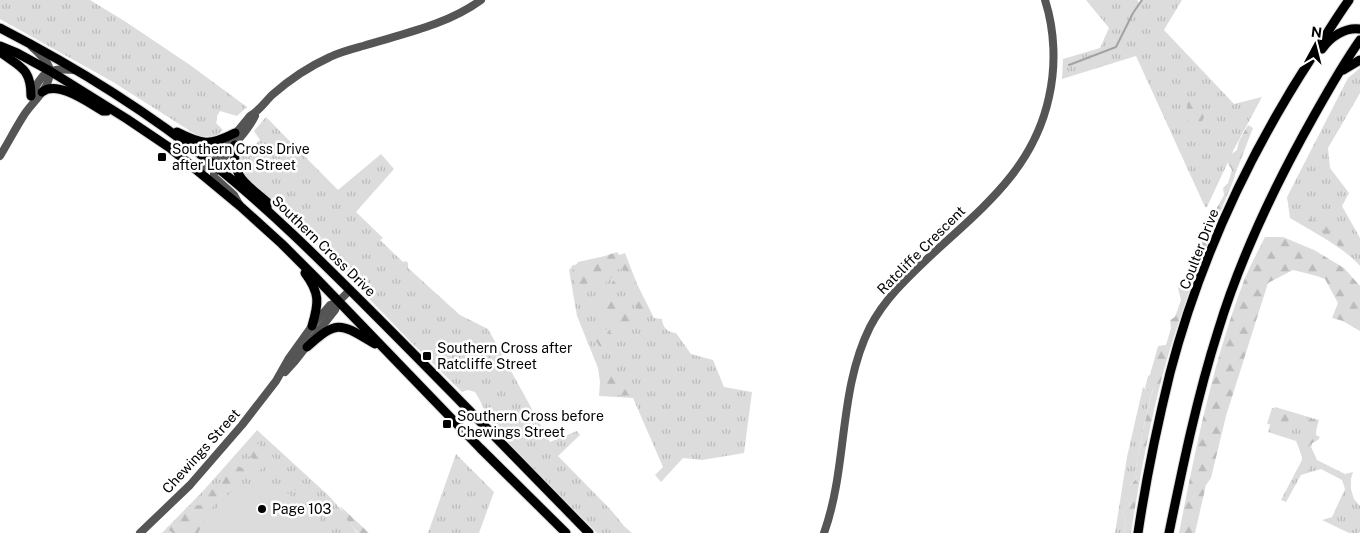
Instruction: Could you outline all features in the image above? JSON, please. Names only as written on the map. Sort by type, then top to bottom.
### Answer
[{"type":"main road","name":"Coulter Drive","points":[[1138,533],[1156,431],[1171,372],[1189,312],[1210,255],[1256,151],[1293,86],[1349,0]]},
{"type":"main road","name":"Southern Cross Drive","points":[[0,28],[28,42],[126,100],[214,165],[267,210],[474,414],[589,533]]},
{"type":"main road","points":[[1293,86],[1303,79],[1326,42],[1339,33],[1350,29],[1360,29]]},
{"type":"main road","points":[[1169,533],[1196,406],[1229,298],[1262,216],[1288,161],[1338,73],[1360,40]]},
{"type":"main road","name":"Southern Cross Drive","points":[[0,46],[17,53],[127,119],[170,148],[240,206],[282,244],[480,448],[566,533]]},
{"type":"main road","points":[[0,52],[25,71],[31,84],[30,96]]},
{"type":"main road","points":[[1338,73],[1360,60]]},
{"type":"main road","points":[[42,92],[50,88],[65,90],[103,111],[117,113]]},
{"type":"main road","points":[[142,112],[173,130],[203,143],[213,143],[240,134]]},
{"type":"main road","points":[[240,134],[234,156],[235,166],[243,181],[267,202],[267,210]]},
{"type":"main road","points":[[282,244],[315,290],[318,308],[312,326]]},
{"type":"main road","points":[[307,347],[324,331],[335,326],[345,327],[354,331],[388,352]]},
{"type":"street","points":[[240,206],[234,195],[214,177],[214,165],[217,156],[253,120],[257,112],[270,97],[286,83],[304,70],[330,56],[447,19],[481,0]]},
{"type":"street","name":"Ratcliffe Crescent","points":[[824,533],[834,498],[854,368],[861,346],[871,326],[882,307],[899,286],[999,192],[1019,168],[1036,139],[1048,103],[1053,73],[1052,38],[1045,0]]},
{"type":"street","points":[[0,156],[25,114],[42,92],[50,72],[47,62],[28,42]]},
{"type":"street","points":[[25,114],[30,96],[41,77],[56,69],[76,70]]},
{"type":"street","points":[[186,162],[198,167],[214,165],[223,160],[240,134]]},
{"type":"street","name":"Chewings Street","points":[[140,533],[190,485],[236,433],[276,381],[307,347],[335,310],[338,302],[350,290]]},
{"type":"street","name":"Chewings Street","points":[[276,381],[289,358],[312,326],[330,305],[338,302]]},
{"type":"green space","points":[[0,0],[90,0],[190,65],[247,107],[237,116],[220,111],[216,123],[223,130],[215,137],[198,136],[113,82],[0,19]]},
{"type":"green space","points":[[1086,0],[1137,0],[1140,4],[1140,0],[1182,0],[1164,30],[1234,104],[1262,97],[1234,149],[1207,207],[1205,207],[1136,56],[1062,79],[1063,59],[1100,48],[1109,28]]},
{"type":"green space","points":[[1360,68],[1360,93],[1328,148],[1330,168],[1349,193],[1342,206],[1360,238],[1360,266],[1336,246],[1290,218],[1287,197],[1348,78]]},
{"type":"green space","points":[[1188,98],[1201,102],[1204,118],[1195,131],[1186,117]]},
{"type":"green space","points":[[266,117],[338,190],[381,154],[394,169],[356,212],[383,238],[380,240],[403,262],[406,261],[408,263],[408,268],[460,315],[488,329],[550,442],[577,431],[580,435],[558,456],[632,533],[597,533],[502,436],[504,435],[490,421],[490,417],[475,392],[468,390],[462,392],[322,250],[242,175],[239,163],[240,153],[244,145],[255,145],[260,140],[254,131]]},
{"type":"green space","points":[[1248,125],[1253,128],[1194,279],[1169,352],[1149,435],[1131,533],[1124,533],[1126,521],[1123,511],[1130,505],[1126,490],[1137,478],[1135,473],[1142,434],[1153,389],[1148,391],[1145,388],[1148,376],[1150,375],[1158,346],[1166,345],[1171,328],[1170,320],[1175,317],[1181,300],[1178,288],[1187,284],[1194,267],[1192,253],[1208,232],[1208,226],[1213,220],[1214,213],[1224,195],[1223,188],[1228,183],[1232,170],[1226,160],[1237,150],[1239,141]]},
{"type":"green space","points":[[1302,213],[1314,222],[1325,214],[1330,232],[1341,231],[1349,238],[1352,257],[1324,234],[1323,223],[1316,228],[1309,224],[1300,223]]},
{"type":"green space","points":[[1265,237],[1283,237],[1314,250],[1344,268],[1360,286],[1360,331],[1343,321],[1332,318],[1338,303],[1325,279],[1293,270],[1268,283],[1226,416],[1211,478],[1206,485],[1195,533],[1179,533],[1199,436],[1224,341],[1245,278]]},
{"type":"green space","points":[[617,252],[627,264],[647,311],[641,314],[647,321],[632,323],[630,331],[620,330],[604,320],[607,313],[600,306],[609,294],[612,282],[624,273],[630,283],[615,291],[615,305],[632,312],[637,311],[632,284],[625,270],[618,269],[603,285],[596,272],[588,272],[587,288],[576,287],[572,271],[578,262]]},
{"type":"green space","points":[[625,253],[637,284],[654,318],[662,319],[666,329],[676,333],[691,354],[713,360],[724,387],[752,392],[744,453],[702,460],[683,458],[661,482],[655,475],[663,467],[633,398],[599,396],[598,368],[577,316],[569,270],[573,265],[597,263]]},
{"type":"green space","points":[[598,324],[617,337],[604,342],[608,352],[604,354],[589,329]]},
{"type":"green space","points":[[604,361],[629,384],[644,389],[651,406],[642,405],[636,396],[602,394],[601,363]]},
{"type":"green space","points":[[1143,387],[1148,391],[1153,388],[1135,473],[1137,478],[1130,485],[1130,505],[1123,511],[1126,521],[1124,533],[1115,533],[1127,457]]},
{"type":"green space","points":[[1275,407],[1319,420],[1311,447],[1317,460],[1345,474],[1353,472],[1351,489],[1354,499],[1360,506],[1359,533],[1349,533],[1322,520],[1332,517],[1345,489],[1342,480],[1321,469],[1301,475],[1286,502],[1281,500],[1303,458],[1296,441],[1268,432]]},
{"type":"green space","points":[[1272,408],[1293,414],[1285,427],[1267,424]]},
{"type":"green space","points":[[1308,418],[1317,421],[1316,435],[1320,437],[1305,447],[1311,464],[1309,471],[1294,476],[1303,460],[1297,442],[1298,438],[1307,438],[1309,436],[1306,424]]},
{"type":"green space","points":[[257,430],[329,496],[343,512],[357,533],[162,533],[204,490]]},
{"type":"green space","points":[[251,438],[274,458],[254,475],[236,480],[210,510],[198,533],[173,533],[166,528],[175,523],[188,506],[202,505],[203,493],[214,489],[226,476],[228,463],[243,468],[258,462],[249,456]]},
{"type":"green space","points":[[456,454],[494,492],[479,533],[428,533]]},
{"type":"green space","points":[[285,475],[293,476],[306,485],[298,491],[286,487]]},
{"type":"green space","name":"Page 103","points":[[256,483],[278,487],[305,505],[308,510],[322,513],[319,526],[323,533],[206,533],[211,514],[232,491]]},
{"type":"green space","points":[[340,506],[369,533],[358,533],[345,517]]},
{"type":"waterway","points":[[1069,65],[1116,47],[1133,13],[1142,0]]},
{"type":"place","name":"Southern Cross Drive after Luxton Street","points":[[162,157]]},
{"type":"place","name":"Southern Cross after Ratcliffe Street","points":[[427,356]]},
{"type":"place","name":"Southern Cross before Chewings Street","points":[[447,424]]},
{"type":"place","name":"Page 103","points":[[262,509]]}]
